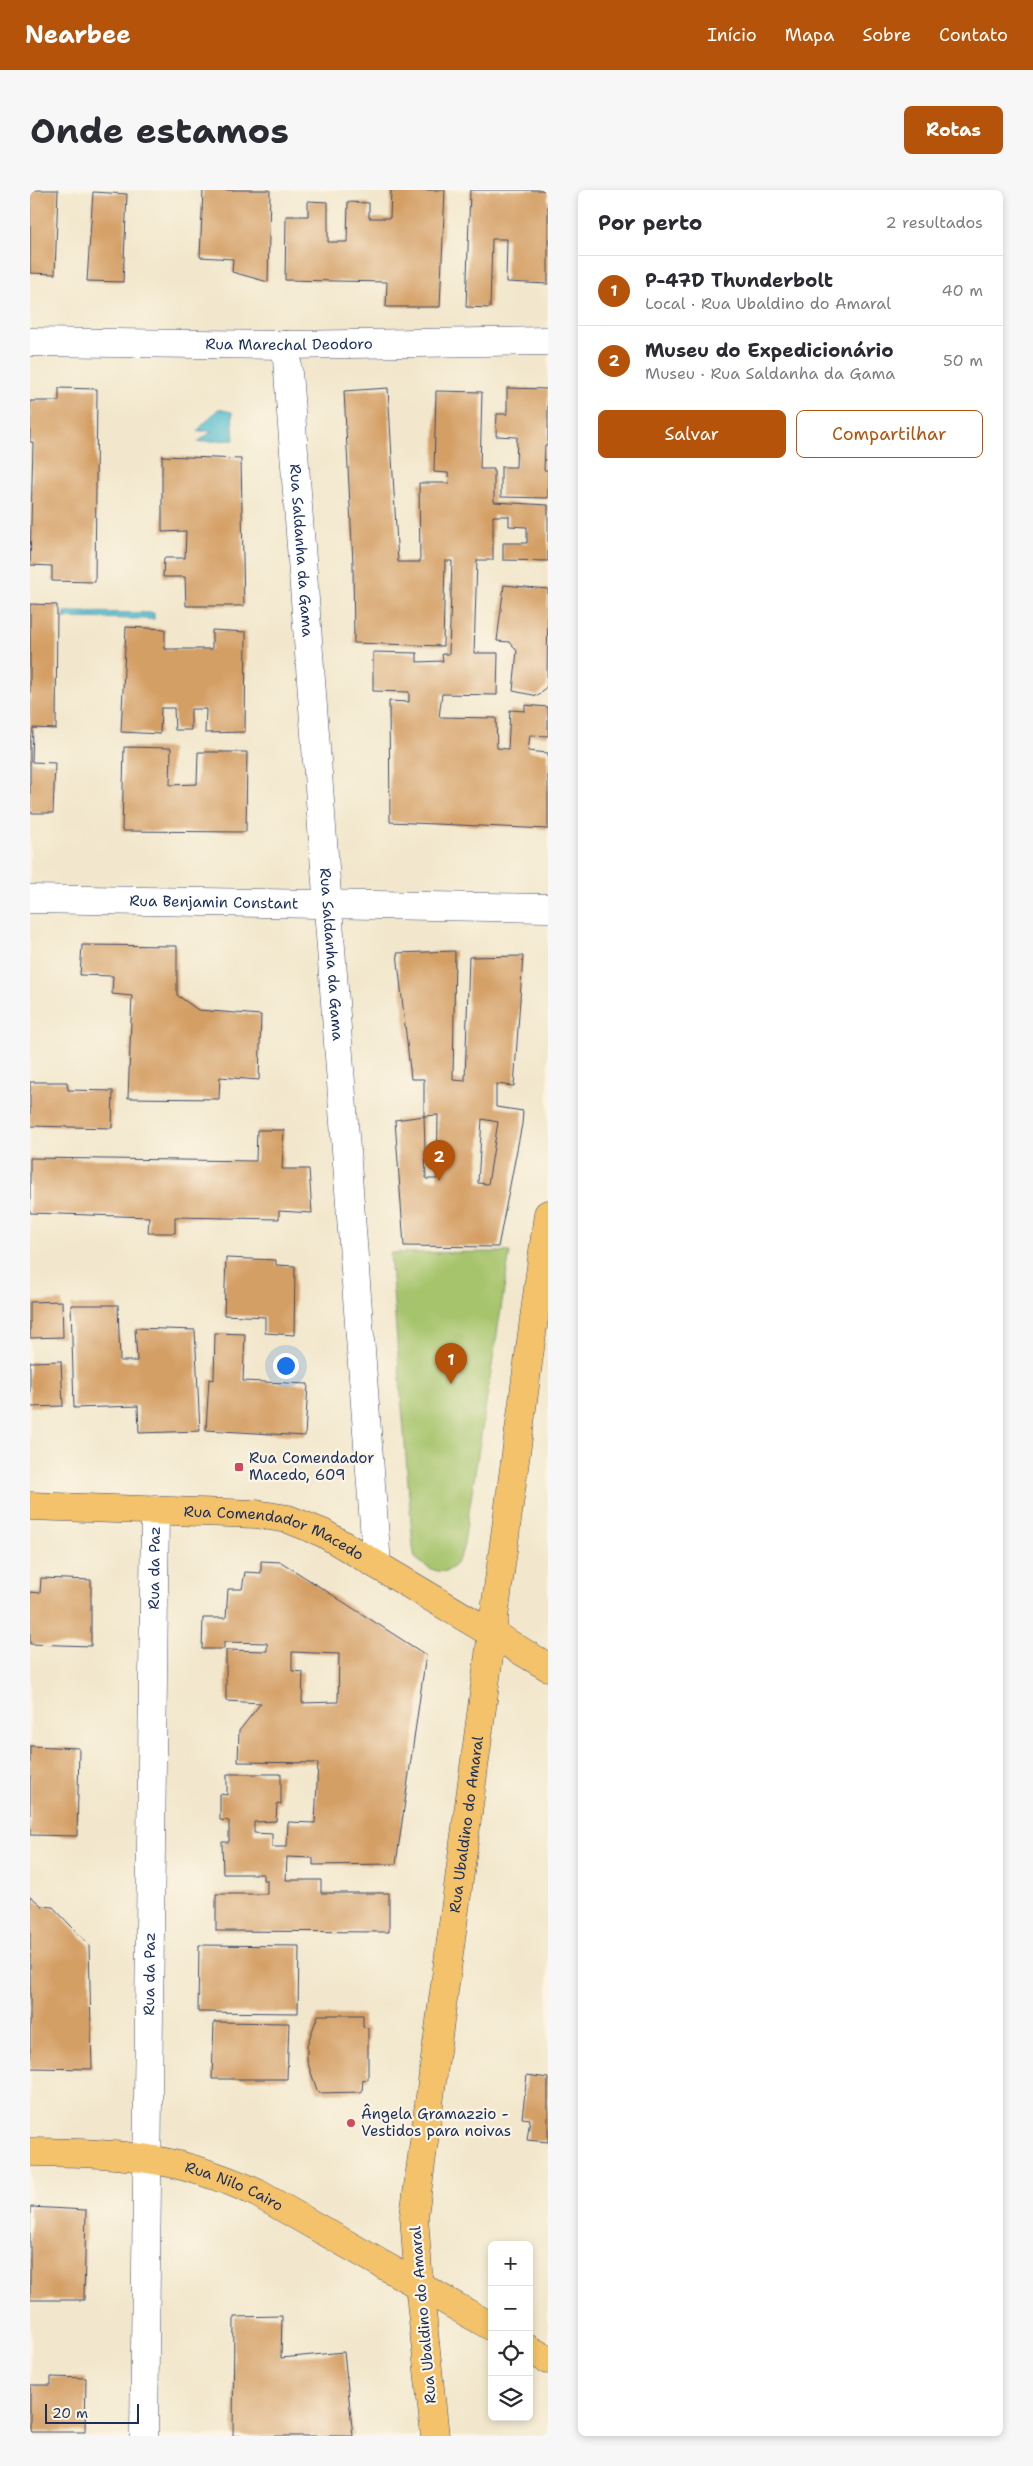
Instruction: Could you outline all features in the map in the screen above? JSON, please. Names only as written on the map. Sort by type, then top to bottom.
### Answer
[{"type":"main road","name":"Rua Ubaldino do Amaral","points":[[435,2436],[414,2216],[548,1214]]},
{"type":"main road","name":"Rua Comendador Macedo","points":[[30,1506],[256,1514],[288,1519],[323,1533],[548,1667]]},
{"type":"main road","name":"Rua Nilo Cairo","points":[[30,2152],[103,2153],[147,2158],[194,2168],[242,2186],[419,2284],[488,2325]]},
{"type":"main road","points":[[533,2351],[548,2360]]},
{"type":"street","name":"Rua Marechal Deodoro","points":[[30,342],[286,345],[548,341]]},
{"type":"street","name":"Rua Saldanha da Gama","points":[[286,345],[377,1565]]},
{"type":"street","name":"Rua Benjamin Constant","points":[[30,899],[548,908]]},
{"type":"street","name":"Rua da Paz","points":[[144,2436],[155,1510]]},
{"type":"green space","points":[[510,1252],[463,1549],[454,1566],[444,1572],[437,1571],[415,1558],[413,1547],[390,1253]]},
{"type":"water","points":[[218,409],[232,412],[234,440],[198,442],[212,431],[197,431]]},
{"type":"water","points":[[65,612],[154,613],[154,619],[64,618]]},
{"type":"building","points":[[30,190],[58,190],[55,274],[30,273]]},
{"type":"building","points":[[203,190],[270,190],[268,282],[232,272],[233,259],[200,257]]},
{"type":"building","points":[[391,190],[445,190],[440,307],[386,307],[387,282],[285,280],[286,216],[308,216],[308,201],[328,202],[328,242],[347,242],[348,202],[369,203],[369,218],[390,218]]},
{"type":"building","points":[[470,190],[548,190],[548,284],[506,282],[507,239],[492,239],[490,308],[466,307]]},
{"type":"building","points":[[93,192],[127,194],[123,282],[87,281]]},
{"type":"building","points":[[59,388],[97,389],[95,582],[52,581],[52,566],[30,565],[33,442],[30,442],[30,401],[59,401]]},
{"type":"building","points":[[388,388],[398,562],[420,562],[419,483],[449,483],[448,473],[434,472],[436,391],[482,392],[480,469],[494,469],[494,502],[548,505],[548,561],[503,560],[503,543],[527,543],[527,527],[509,526],[509,516],[493,516],[493,560],[477,560],[474,653],[498,653],[497,695],[442,694],[439,717],[496,718],[497,748],[508,749],[510,710],[525,711],[525,705],[548,707],[548,736],[530,735],[528,751],[548,753],[548,829],[390,822],[389,701],[409,702],[409,692],[373,691],[373,652],[417,653],[417,662],[443,661],[442,654],[449,654],[452,561],[445,561],[443,646],[354,643],[353,563],[344,391]]},
{"type":"building","points":[[507,388],[548,389],[548,445],[545,445],[544,470],[548,470],[548,498],[501,497],[501,467],[516,467],[517,437],[496,436],[497,414],[507,414]]},
{"type":"building","points":[[162,456],[241,459],[244,606],[186,606],[185,577],[163,577],[164,558],[185,558],[186,531],[162,532]]},
{"type":"building","points":[[504,585],[548,589],[547,686],[538,696],[513,691],[517,651],[510,642],[497,641]]},
{"type":"building","points":[[30,604],[57,605],[56,729],[33,728],[32,762],[55,763],[53,813],[30,813]]},
{"type":"building","points":[[126,627],[165,629],[165,649],[212,649],[212,630],[246,632],[245,732],[205,733],[206,709],[191,709],[191,730],[175,730],[174,708],[161,708],[160,734],[121,732]]},
{"type":"building","points":[[124,747],[171,748],[170,785],[197,784],[198,752],[247,752],[246,832],[122,831]]},
{"type":"building","points":[[82,945],[177,946],[177,995],[198,1010],[261,1015],[259,1080],[220,1077],[219,1099],[128,1098],[132,996],[112,994],[113,976],[80,975]]},
{"type":"building","points":[[455,951],[453,1080],[465,1081],[469,957],[523,956],[514,1086],[496,1084],[496,1107],[523,1111],[498,1247],[404,1246],[395,1120],[424,1116],[424,1079],[411,1079],[397,953]],"holes":[[[438,1115],[437,1179],[426,1179],[424,1116]],[[482,1119],[498,1122],[488,1184],[478,1183]]]},
{"type":"building","points":[[30,1082],[67,1082],[68,1090],[113,1091],[112,1128],[30,1126]]},
{"type":"building","points":[[257,1130],[284,1130],[282,1169],[309,1169],[312,1213],[279,1211],[279,1219],[175,1217],[175,1233],[148,1233],[149,1217],[30,1213],[30,1158],[256,1161]]},
{"type":"building","points":[[226,1258],[276,1260],[276,1265],[295,1266],[294,1335],[265,1333],[265,1317],[224,1315]]},
{"type":"building","points":[[62,1301],[63,1337],[30,1338],[30,1302]]},
{"type":"building","points":[[71,1305],[118,1305],[120,1361],[137,1361],[135,1328],[195,1330],[200,1431],[139,1433],[138,1406],[74,1408]]},
{"type":"building","points":[[215,1333],[245,1334],[243,1381],[308,1384],[305,1436],[206,1430],[209,1379],[214,1380]]},
{"type":"building","points":[[61,1361],[63,1406],[30,1407],[30,1362]]},
{"type":"building","points":[[261,1561],[281,1562],[426,1655],[396,1864],[313,1865],[313,1858],[287,1857],[286,1880],[321,1880],[321,1893],[389,1893],[389,1932],[216,1931],[216,1894],[267,1894],[267,1880],[263,1880],[263,1874],[223,1874],[222,1842],[229,1842],[229,1821],[220,1820],[220,1794],[227,1795],[227,1774],[281,1774],[281,1804],[277,1803],[276,1821],[254,1822],[254,1833],[272,1834],[272,1847],[287,1847],[288,1822],[315,1823],[318,1763],[238,1762],[239,1731],[261,1703],[226,1701],[226,1650],[267,1651],[267,1643],[224,1642],[224,1649],[202,1649],[203,1618],[226,1618],[228,1589],[242,1589],[245,1572],[261,1573]],"holes":[[[292,1652],[339,1654],[338,1702],[302,1703],[303,1672],[292,1671]]]},
{"type":"building","points":[[41,1578],[91,1580],[91,1646],[30,1644],[30,1592],[40,1593]]},
{"type":"building","points":[[30,1746],[79,1748],[77,1836],[30,1835]]},
{"type":"building","points":[[30,1896],[42,1906],[53,1907],[89,1945],[92,2069],[30,2068]]},
{"type":"building","points":[[199,1945],[299,1946],[298,2013],[198,2012]]},
{"type":"building","points":[[318,2015],[363,2015],[363,2027],[368,2028],[368,2080],[363,2079],[362,2092],[318,2093],[307,2061],[307,2045]]},
{"type":"building","points":[[214,2022],[289,2023],[287,2079],[212,2079]]},
{"type":"building","points":[[527,2075],[548,2078],[548,2142],[527,2140],[530,2119],[522,2118]]},
{"type":"building","points":[[30,2207],[86,2210],[84,2300],[30,2300]]},
{"type":"building","points":[[282,2316],[281,2358],[344,2352],[353,2436],[233,2436],[234,2317]]},
{"type":"building","points":[[51,2377],[86,2378],[85,2432],[30,2432],[30,2385],[51,2385]]},
{"type":"place","name":"Museu do Expedicionário","points":[[439,1181]]},
{"type":"place","name":"P-47D Thunderbolt","points":[[451,1384]]},
{"type":"place","name":"Rua Comendador Macedo, 609","points":[[239,1467]]},
{"type":"place","name":"Ângela Gramazzio - Vestidos para noivas","points":[[351,2123]]}]
